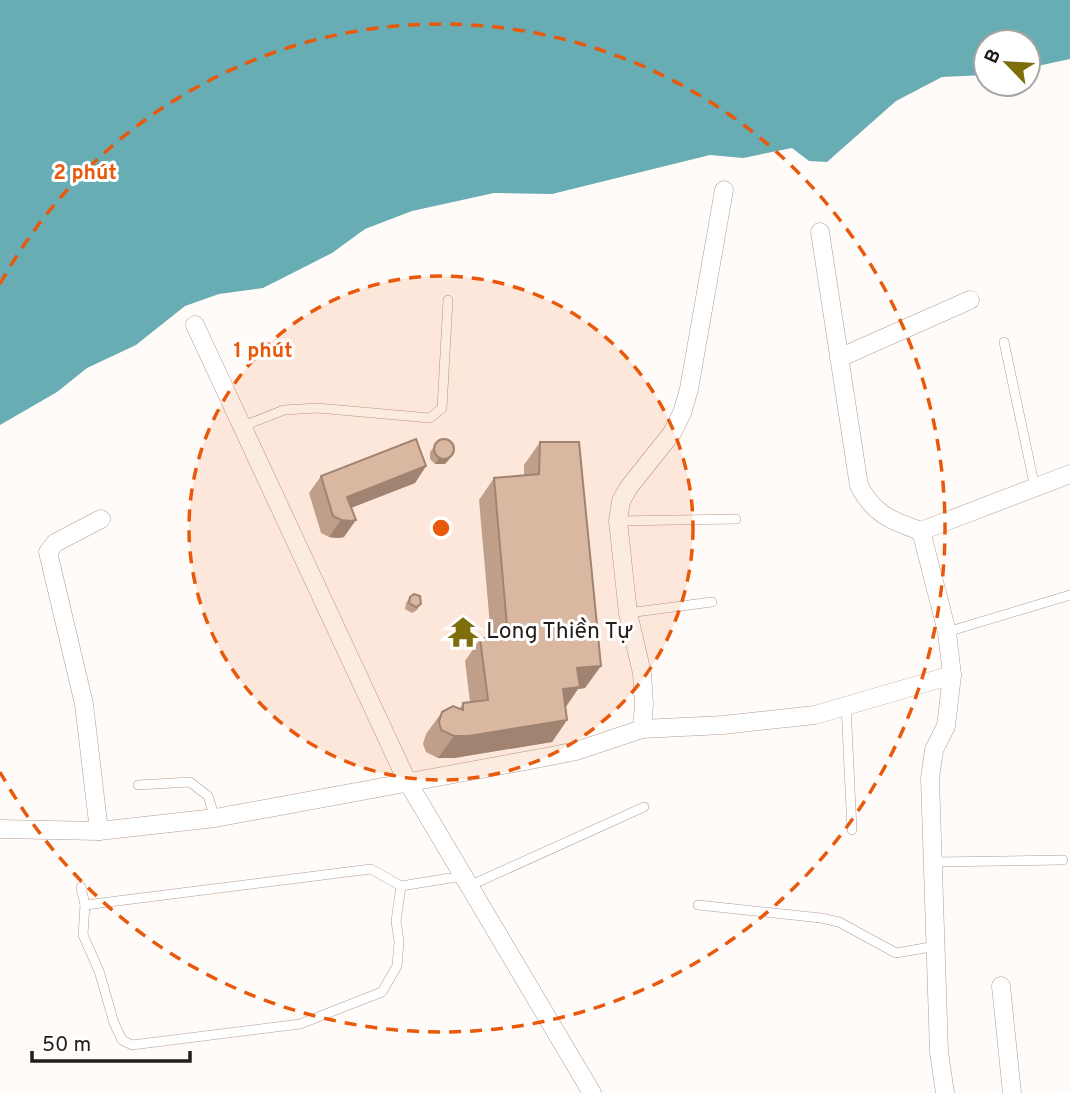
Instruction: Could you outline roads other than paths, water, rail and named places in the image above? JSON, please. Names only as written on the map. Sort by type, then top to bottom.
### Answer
[{"type":"street","points":[[642,729],[642,673],[628,613],[618,521],[621,501],[672,433],[682,413],[689,389],[724,190]]},
{"type":"street","points":[[820,232],[859,486],[867,501],[880,514],[921,531],[1070,474]]},
{"type":"street","points":[[839,358],[970,300]]},
{"type":"street","points":[[195,325],[407,781],[592,1093]]},
{"type":"street","points":[[99,831],[85,704],[48,552],[55,542],[101,519]]},
{"type":"street","points":[[921,531],[947,632],[952,675],[946,726],[934,750],[930,778],[939,1052],[945,1093]]},
{"type":"street","points":[[0,829],[99,831],[215,818],[576,751],[642,729],[723,725],[815,715],[952,675]]},
{"type":"street","points":[[1001,986],[1012,1093]]},
{"type":"lane","points":[[243,426],[284,410],[317,408],[430,418],[436,415],[442,408],[448,300]]},
{"type":"lane","points":[[1004,342],[1035,488]]},
{"type":"lane","points":[[618,521],[736,519]]},
{"type":"lane","points":[[947,632],[1070,596]]},
{"type":"lane","points":[[628,613],[712,602]]},
{"type":"lane","points":[[846,705],[852,830]]},
{"type":"lane","points":[[138,785],[190,782],[208,796],[215,818]]},
{"type":"lane","points":[[85,905],[371,869],[401,886],[466,881],[644,807]]},
{"type":"lane","points":[[934,862],[1063,860]]},
{"type":"lane","points":[[81,887],[85,905],[83,935],[99,971],[122,1040],[132,1045],[300,1024],[382,992],[397,966],[399,942],[396,921],[401,886]]},
{"type":"lane","points":[[698,905],[839,922],[896,953],[936,946]]},
{"type":"water","points":[[0,0],[1070,0],[1070,59],[1042,65],[1042,28],[972,28],[972,76],[942,77],[896,101],[827,162],[809,161],[792,148],[743,158],[710,155],[552,194],[494,193],[412,211],[365,229],[332,253],[263,288],[219,294],[185,306],[136,345],[87,368],[57,392],[0,425]]},
{"type":"place","name":"Long Thiền Tự","points":[[463,632]]}]
